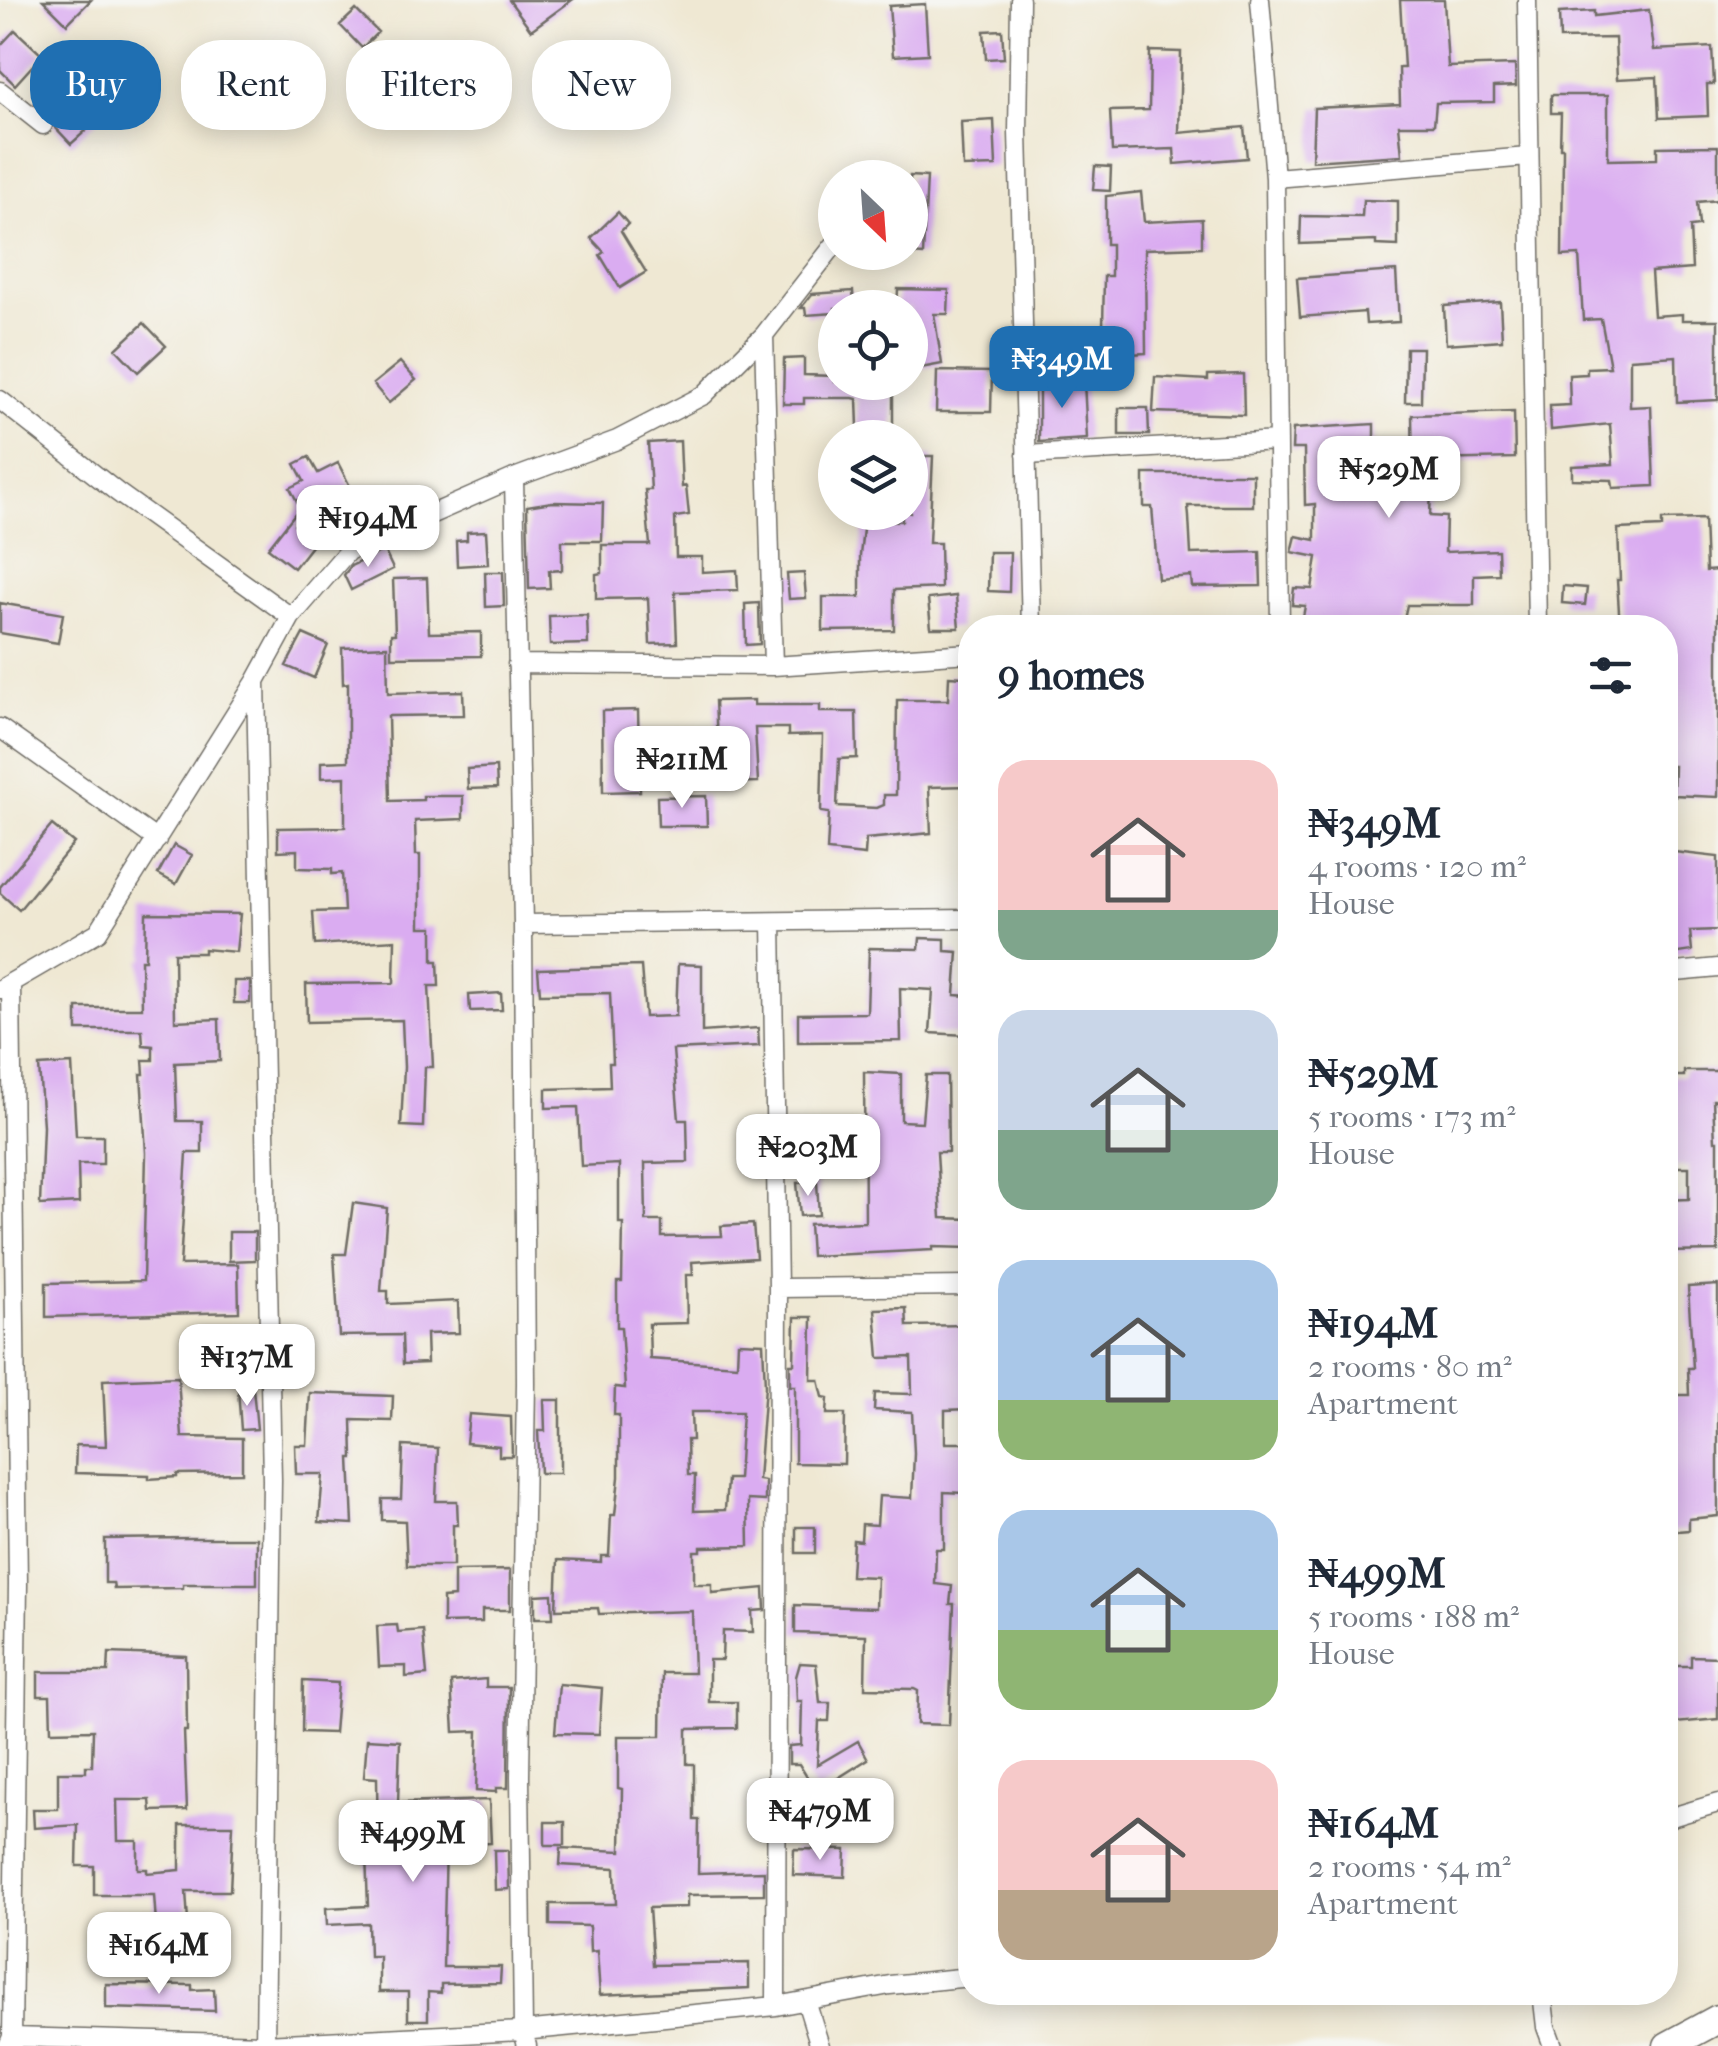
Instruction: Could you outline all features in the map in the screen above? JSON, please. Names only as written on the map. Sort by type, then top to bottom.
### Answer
[{"type":"street","points":[[1020,0],[1018,132],[1030,615]]},
{"type":"street","points":[[1260,0],[1275,178],[1280,615]]},
{"type":"street","points":[[1526,0],[1537,615]]},
{"type":"street","points":[[0,91],[30,115]]},
{"type":"street","points":[[1275,178],[1528,157]]},
{"type":"street","points":[[818,266],[764,335],[704,394],[617,440],[514,478],[348,551],[292,617],[98,932],[6,986],[18,1584],[10,2041],[265,2045],[525,2039],[776,2006],[890,1985],[958,1979]]},
{"type":"street","points":[[764,335],[773,666]]},
{"type":"street","points":[[0,400],[116,492],[292,617]]},
{"type":"street","points":[[1026,455],[1278,441]]},
{"type":"street","points":[[514,478],[523,924],[526,1382],[520,1776],[525,2039]]},
{"type":"street","points":[[517,664],[773,666],[958,654]]},
{"type":"street","points":[[256,681],[272,1480],[265,2045]]},
{"type":"street","points":[[0,728],[157,840]]},
{"type":"street","points":[[523,924],[958,919]]},
{"type":"street","points":[[772,922],[778,1288],[776,2006]]},
{"type":"street","points":[[1678,972],[1718,968]]},
{"type":"street","points":[[778,1288],[958,1286]]},
{"type":"street","points":[[1678,1815],[1718,1803]]},
{"type":"street","points":[[806,2001],[820,2046]]},
{"type":"street","points":[[1544,2005],[1554,2046]]},
{"type":"street","points":[[1668,2046],[1718,2019]]},
{"type":"building","points":[[43,0],[91,0],[67,24]]},
{"type":"building","points":[[509,0],[572,0],[531,30]]},
{"type":"building","points":[[1400,0],[1444,0],[1448,67],[1515,65],[1516,86],[1494,87],[1494,102],[1436,103],[1434,125],[1399,125],[1402,155],[1312,161],[1314,108],[1400,104],[1399,68],[1404,68]]},
{"type":"building","points":[[925,4],[928,54],[893,56],[889,6]]},
{"type":"building","points":[[356,10],[378,32],[370,40],[354,40],[340,25]]},
{"type":"building","points":[[1649,10],[1654,50],[1712,47],[1714,84],[1707,84],[1708,116],[1659,118],[1657,77],[1617,79],[1615,38],[1560,39],[1559,13],[1594,11],[1594,16]]},
{"type":"building","points":[[15,30],[30,44],[30,68],[15,85],[0,70],[0,46]]},
{"type":"building","points":[[1002,30],[1004,58],[986,59],[984,31]]},
{"type":"building","points":[[1150,51],[1181,52],[1179,133],[1244,127],[1247,158],[1175,164],[1174,149],[1112,151],[1110,111],[1149,110]]},
{"type":"building","points":[[1551,95],[1608,95],[1608,160],[1657,159],[1657,147],[1718,146],[1718,200],[1697,202],[1699,226],[1690,227],[1692,269],[1651,272],[1654,316],[1682,314],[1682,320],[1718,320],[1718,400],[1677,402],[1676,356],[1630,359],[1630,407],[1651,406],[1654,486],[1613,488],[1612,480],[1572,479],[1572,466],[1613,464],[1610,424],[1551,430],[1550,406],[1570,405],[1569,375],[1587,374],[1587,368],[1610,367],[1601,319],[1583,320],[1579,255],[1562,256],[1561,113],[1551,113]]},
{"type":"building","points":[[994,120],[996,166],[963,167],[961,122]]},
{"type":"building","points":[[58,130],[87,130],[71,144]]},
{"type":"building","points":[[1095,166],[1111,167],[1110,191],[1093,190]]},
{"type":"building","points":[[1141,192],[1144,222],[1202,219],[1202,247],[1145,249],[1146,353],[1113,355],[1112,328],[1103,328],[1104,276],[1111,276],[1106,196]]},
{"type":"building","points":[[1363,200],[1398,201],[1398,246],[1376,245],[1376,241],[1300,244],[1301,216],[1362,217]]},
{"type":"building","points":[[618,212],[628,224],[621,231],[646,272],[620,288],[600,255],[604,252],[591,238]]},
{"type":"building","points":[[1396,271],[1399,322],[1366,324],[1365,312],[1300,317],[1297,278]]},
{"type":"building","points":[[898,289],[949,290],[948,314],[934,314],[942,364],[928,367],[928,290]]},
{"type":"building","points":[[812,294],[818,294],[818,314],[806,315],[805,308],[801,308]]},
{"type":"building","points":[[1500,302],[1502,340],[1446,344],[1444,306]]},
{"type":"building","points":[[144,323],[166,346],[138,372],[116,349]]},
{"type":"building","points":[[1406,348],[1422,348],[1421,402],[1405,402]]},
{"type":"building","points":[[804,358],[804,375],[818,375],[818,398],[804,398],[804,404],[783,404],[784,359]]},
{"type":"building","points":[[400,362],[416,380],[389,403],[373,384]]},
{"type":"building","points":[[937,371],[992,372],[991,412],[936,412]]},
{"type":"building","points":[[1243,374],[1244,415],[1153,412],[1155,377],[1208,380],[1208,375]]},
{"type":"building","points":[[1039,381],[1084,381],[1087,439],[1039,442]]},
{"type":"building","points":[[857,400],[893,400],[893,420],[858,420]]},
{"type":"building","points":[[1119,408],[1148,408],[1149,435],[1119,435]]},
{"type":"building","points":[[1514,412],[1515,458],[1432,460],[1430,516],[1446,517],[1445,552],[1498,550],[1499,574],[1474,575],[1474,605],[1407,605],[1405,615],[1303,615],[1305,606],[1292,605],[1294,588],[1312,589],[1317,557],[1292,552],[1296,536],[1315,540],[1315,504],[1305,505],[1304,449],[1292,449],[1293,429],[1374,424],[1374,467],[1413,466],[1412,415]]},
{"type":"building","points":[[680,441],[682,487],[686,486],[689,515],[675,517],[676,557],[702,557],[702,572],[737,570],[738,590],[675,592],[677,643],[650,644],[648,598],[596,599],[596,574],[602,573],[602,545],[650,545],[645,490],[651,490],[648,443]]},
{"type":"building","points":[[928,456],[933,456],[929,543],[940,543],[941,588],[894,590],[894,630],[823,631],[823,597],[860,597],[863,530],[928,530]]},
{"type":"building","points":[[309,457],[318,473],[338,463],[354,494],[295,525],[315,541],[294,568],[268,548],[300,507],[290,488],[304,481],[295,464]]},
{"type":"building","points":[[1144,474],[1253,474],[1253,506],[1188,506],[1191,554],[1260,552],[1261,586],[1192,587],[1191,576],[1158,579],[1152,507],[1144,507]]},
{"type":"building","points":[[552,502],[603,503],[602,541],[562,541],[562,570],[549,571],[550,588],[529,589],[527,506]]},
{"type":"building","points":[[1704,519],[1706,571],[1718,570],[1718,797],[1678,795],[1678,615],[1619,615],[1618,529],[1662,527],[1662,520]]},
{"type":"building","points":[[486,531],[488,564],[457,566],[456,541],[467,540],[467,532]]},
{"type":"building","points":[[384,550],[393,569],[351,590],[344,575],[351,566]]},
{"type":"building","points":[[989,552],[1010,552],[1009,592],[988,591]]},
{"type":"building","points":[[485,572],[503,572],[504,606],[486,607]]},
{"type":"building","points":[[804,573],[806,598],[789,599],[787,574]]},
{"type":"building","points":[[427,578],[429,633],[481,632],[481,656],[391,657],[391,634],[395,634],[393,579]]},
{"type":"building","points":[[1563,586],[1587,588],[1585,605],[1562,603]]},
{"type":"building","points":[[956,596],[958,628],[931,628],[928,599]]},
{"type":"building","points":[[0,603],[63,614],[58,643],[0,633]]},
{"type":"building","points":[[759,603],[760,644],[746,645],[745,604]]},
{"type":"building","points":[[587,615],[588,644],[550,645],[549,616]]},
{"type":"building","points":[[303,634],[328,645],[314,678],[286,666]]},
{"type":"building","points":[[387,646],[388,693],[463,691],[464,715],[388,716],[390,801],[463,796],[463,819],[415,821],[416,855],[420,855],[420,927],[433,927],[433,961],[438,961],[439,986],[429,986],[433,1067],[425,1067],[423,1127],[401,1126],[402,1020],[307,1022],[306,984],[394,983],[395,940],[315,945],[313,912],[344,911],[342,873],[297,868],[297,850],[278,851],[278,828],[345,827],[345,777],[321,778],[321,762],[348,761],[348,683],[343,684],[342,648]]},
{"type":"building","points":[[949,676],[958,677],[958,786],[929,787],[931,833],[866,839],[865,855],[827,851],[829,813],[821,812],[823,735],[788,736],[788,728],[755,728],[758,782],[719,783],[715,701],[820,705],[820,712],[856,712],[857,758],[839,759],[837,806],[877,808],[884,805],[884,795],[896,795],[897,700],[948,700]]},
{"type":"building","points":[[638,710],[640,791],[603,792],[602,711]]},
{"type":"building","points":[[496,767],[497,788],[468,789],[467,769]]},
{"type":"building","points":[[706,796],[707,826],[658,826],[657,797]]},
{"type":"building","points":[[52,825],[74,843],[19,910],[0,893],[0,887]]},
{"type":"building","points":[[174,845],[192,855],[176,884],[158,874]]},
{"type":"building","points":[[1678,852],[1718,857],[1718,930],[1690,931],[1692,951],[1678,953]]},
{"type":"building","points":[[146,913],[240,914],[236,952],[204,949],[204,953],[174,953],[175,1021],[219,1019],[220,1061],[175,1063],[177,1121],[202,1121],[202,1153],[187,1153],[180,1265],[238,1264],[239,1312],[46,1317],[46,1283],[143,1281],[146,1153],[141,1074],[143,1060],[153,1060],[153,1046],[143,1045],[142,1030],[77,1030],[77,1008],[142,1008],[141,960],[145,960]]},
{"type":"building","points":[[920,938],[945,939],[945,951],[958,952],[958,1035],[930,1033],[933,990],[900,988],[901,1041],[798,1042],[798,1014],[867,1013],[869,948],[919,949]]},
{"type":"building","points":[[678,964],[702,965],[702,1032],[758,1028],[759,1046],[673,1050],[679,1120],[687,1120],[688,1162],[645,1163],[646,1221],[662,1221],[662,1237],[722,1236],[721,1226],[753,1224],[756,1258],[692,1262],[693,1275],[686,1275],[687,1323],[649,1324],[650,1359],[737,1365],[738,1342],[763,1343],[765,1386],[758,1480],[765,1481],[765,1501],[748,1500],[749,1546],[701,1547],[701,1551],[694,1551],[694,1584],[712,1584],[712,1593],[764,1588],[765,1610],[752,1611],[753,1632],[723,1631],[722,1660],[709,1660],[709,1702],[737,1702],[737,1728],[687,1729],[687,1764],[694,1764],[698,1873],[764,1871],[764,1894],[687,1895],[687,1907],[649,1908],[653,1965],[749,1963],[749,1988],[600,1995],[597,1951],[590,1952],[589,1926],[550,1925],[550,1904],[616,1904],[615,1868],[560,1865],[561,1848],[621,1851],[618,1736],[661,1736],[662,1673],[694,1673],[692,1611],[599,1614],[598,1608],[556,1609],[558,1560],[601,1562],[601,1556],[609,1556],[611,1515],[615,1515],[619,1477],[615,1387],[625,1388],[621,1327],[617,1327],[623,1223],[619,1223],[619,1164],[581,1166],[578,1107],[546,1108],[546,1089],[610,1087],[610,993],[540,994],[538,969],[641,966],[645,1017],[676,1016]],"holes":[[[691,1412],[742,1412],[738,1479],[727,1479],[725,1510],[694,1511],[695,1475],[688,1475]]]},
{"type":"building","points":[[234,981],[250,981],[250,1003],[234,1003]]},
{"type":"building","points":[[501,993],[502,1010],[470,1011],[469,995]]},
{"type":"building","points":[[72,1064],[76,1136],[103,1136],[103,1164],[78,1164],[79,1203],[40,1205],[43,1126],[39,1066]]},
{"type":"building","points":[[1684,1071],[1718,1071],[1718,1100],[1713,1100],[1718,1141],[1718,1251],[1678,1252],[1678,1199],[1689,1199],[1689,1167],[1678,1167],[1678,1076],[1684,1076]]},
{"type":"building","points":[[864,1072],[901,1074],[901,1121],[922,1122],[926,1075],[947,1075],[948,1152],[937,1152],[941,1218],[958,1219],[958,1248],[811,1256],[809,1224],[865,1222]]},
{"type":"building","points":[[748,1140],[763,1140],[763,1163],[748,1163]]},
{"type":"building","points":[[817,1182],[819,1215],[800,1216],[797,1183]]},
{"type":"building","points":[[353,1203],[387,1208],[381,1291],[388,1291],[388,1304],[458,1301],[459,1333],[426,1334],[427,1363],[403,1364],[402,1335],[339,1336],[334,1254],[346,1254]]},
{"type":"building","points":[[229,1232],[255,1232],[255,1260],[229,1261]]},
{"type":"building","points":[[1718,1285],[1718,1516],[1689,1519],[1689,1530],[1678,1531],[1678,1395],[1689,1395],[1688,1368],[1693,1368],[1688,1287]]},
{"type":"building","points":[[906,1308],[907,1326],[958,1325],[958,1409],[945,1410],[945,1443],[958,1443],[958,1493],[944,1492],[944,1549],[936,1549],[935,1584],[952,1586],[950,1604],[954,1604],[949,1725],[917,1724],[918,1691],[914,1689],[865,1688],[866,1635],[795,1633],[795,1605],[876,1608],[877,1577],[851,1576],[853,1540],[861,1541],[862,1524],[877,1525],[879,1496],[912,1498],[912,1412],[874,1410],[875,1393],[912,1394],[911,1357],[879,1358],[875,1309]]},
{"type":"building","points":[[795,1317],[812,1317],[811,1380],[819,1380],[823,1397],[828,1398],[827,1414],[845,1414],[844,1464],[795,1463],[795,1386],[790,1386],[790,1364],[794,1364]]},
{"type":"building","points":[[178,1377],[182,1437],[242,1438],[242,1473],[177,1474],[149,1479],[149,1475],[75,1473],[76,1445],[106,1446],[103,1380]]},
{"type":"building","points":[[253,1388],[257,1429],[241,1430],[238,1389]]},
{"type":"building","points":[[310,1393],[393,1396],[392,1421],[352,1420],[353,1524],[319,1522],[323,1474],[296,1474],[295,1445],[307,1445]]},
{"type":"building","points":[[544,1400],[560,1400],[560,1473],[540,1473],[538,1431],[545,1431]]},
{"type":"building","points":[[469,1414],[511,1417],[512,1456],[499,1456],[499,1446],[466,1443]]},
{"type":"building","points":[[403,1446],[438,1448],[436,1501],[457,1501],[453,1566],[407,1566],[405,1521],[382,1520],[382,1499],[401,1499]]},
{"type":"building","points":[[796,1527],[815,1527],[815,1553],[796,1553]]},
{"type":"building","points":[[257,1538],[257,1584],[114,1589],[113,1583],[105,1583],[105,1539]]},
{"type":"building","points":[[510,1570],[510,1610],[482,1610],[482,1622],[443,1623],[443,1598],[454,1597],[454,1571]]},
{"type":"building","points":[[552,1594],[553,1618],[535,1618],[535,1595]]},
{"type":"building","points":[[397,1625],[398,1632],[423,1630],[427,1675],[406,1677],[406,1666],[379,1667],[377,1626]]},
{"type":"building","points":[[109,1653],[186,1656],[187,1810],[151,1811],[150,1800],[117,1800],[118,1841],[138,1841],[138,1869],[147,1869],[147,1873],[180,1870],[180,1825],[233,1825],[230,1891],[186,1891],[188,1921],[156,1923],[154,1895],[94,1895],[94,1866],[77,1866],[78,1825],[34,1828],[33,1809],[58,1809],[58,1772],[86,1772],[86,1766],[92,1766],[93,1730],[51,1731],[50,1696],[38,1696],[38,1672],[108,1672]]},
{"type":"building","points":[[1691,1656],[1718,1657],[1718,1719],[1678,1723],[1678,1666],[1691,1666]]},
{"type":"building","points":[[800,1663],[816,1664],[820,1703],[830,1703],[829,1721],[819,1721],[817,1765],[858,1741],[868,1759],[816,1792],[799,1764],[789,1764],[789,1746],[801,1745],[802,1701],[797,1701],[796,1677]]},
{"type":"building","points":[[486,1679],[486,1687],[509,1687],[508,1788],[496,1788],[496,1792],[476,1791],[478,1731],[454,1732],[451,1682]]},
{"type":"building","points":[[303,1681],[338,1683],[334,1733],[302,1732]]},
{"type":"building","points":[[559,1684],[602,1688],[599,1734],[555,1733]]},
{"type":"building","points":[[367,1739],[400,1741],[398,1803],[489,1800],[491,1843],[446,1845],[443,1967],[501,1967],[500,1983],[441,1984],[441,1993],[428,1992],[428,2020],[408,2020],[408,1992],[379,1992],[379,1956],[369,1956],[368,1923],[327,1925],[326,1908],[368,1906],[366,1855],[378,1854],[377,1778],[364,1777]]},
{"type":"building","points":[[545,1822],[565,1822],[565,1845],[545,1845]]},
{"type":"building","points":[[794,1849],[846,1850],[845,1877],[793,1875]]},
{"type":"building","points":[[494,1850],[508,1850],[509,1889],[495,1890]]},
{"type":"building","points":[[106,1984],[214,1989],[215,2011],[106,2008]]}]
